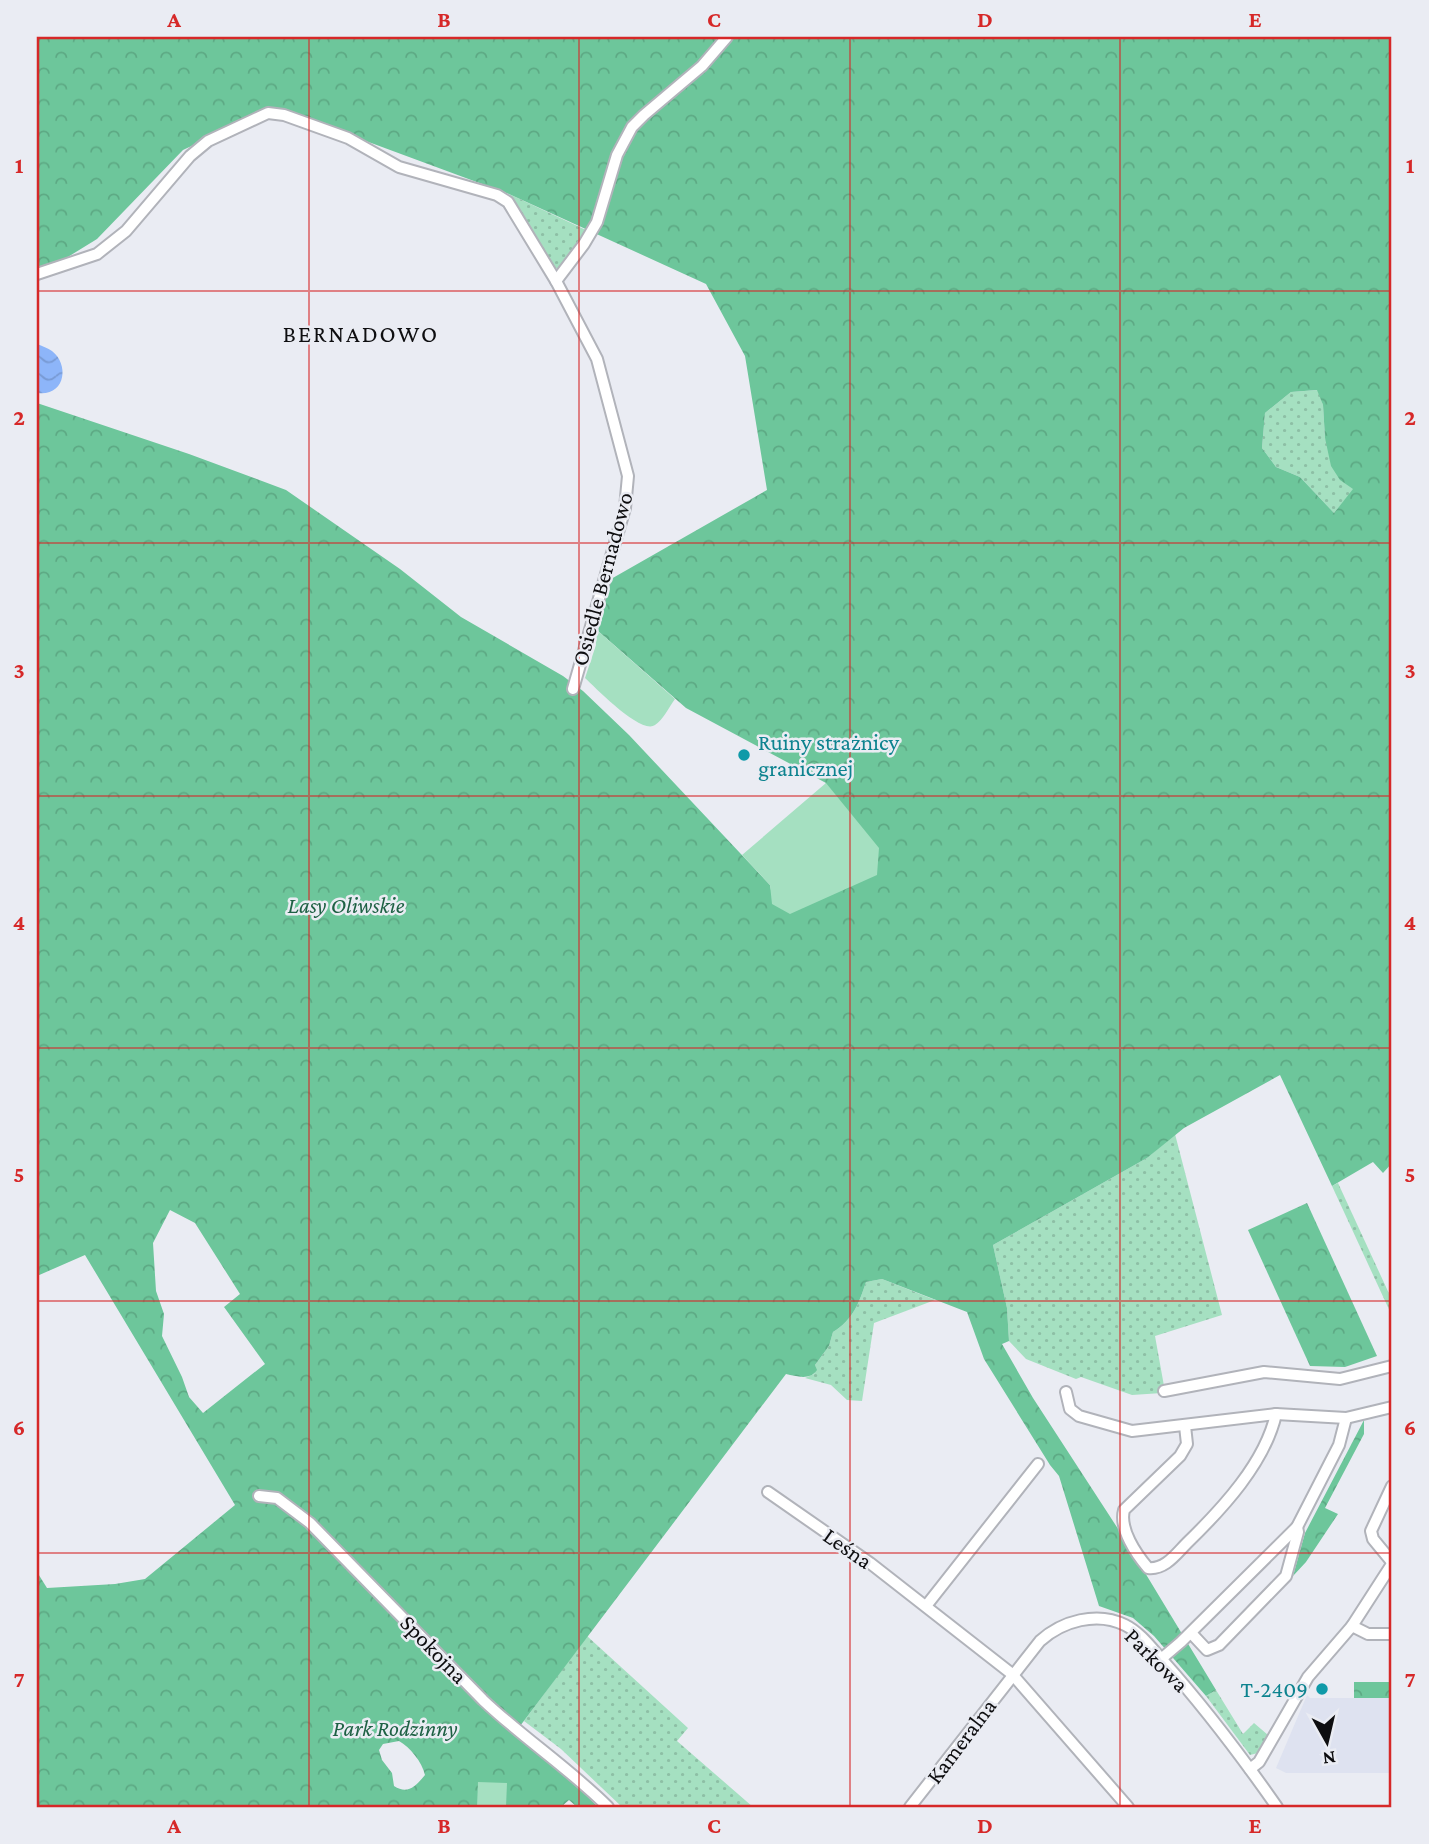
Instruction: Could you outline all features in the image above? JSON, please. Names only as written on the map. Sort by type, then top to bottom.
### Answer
[{"type":"street","points":[[555,281],[584,244],[597,222],[617,155],[632,127],[702,66],[727,37]]},
{"type":"street","name":"Osiedle Bernadowo","points":[[37,274],[97,254],[126,231],[190,156],[208,141],[262,116],[275,113],[348,138],[399,167],[497,195],[508,202],[597,359],[628,476],[625,508],[573,689]]},
{"type":"street","points":[[1164,1391],[1264,1372],[1340,1378],[1392,1366]]},
{"type":"street","points":[[1066,1392],[1070,1409],[1079,1416],[1132,1431],[1276,1414],[1346,1418],[1392,1407]]},
{"type":"street","points":[[1185,1426],[1187,1444],[1180,1456],[1124,1510],[1122,1516],[1126,1533],[1148,1568],[1163,1566],[1223,1506],[1250,1469],[1273,1426],[1276,1414]]},
{"type":"street","points":[[1161,1659],[1191,1633],[1297,1527],[1339,1445],[1346,1418]]},
{"type":"street","points":[[926,1606],[1038,1464]]},
{"type":"street","points":[[1250,1769],[1259,1762],[1308,1677],[1352,1626],[1392,1563],[1370,1531],[1392,1486]]},
{"type":"street","name":"Leśna","points":[[768,1492],[926,1606],[1012,1674]]},
{"type":"street","name":"Spokojna","points":[[259,1496],[277,1498],[310,1523],[483,1700],[583,1782],[608,1807]]},
{"type":"street","points":[[1191,1633],[1208,1650],[1219,1645],[1286,1576],[1297,1527]]},
{"type":"street","name":"Parkowa","points":[[1012,1674],[1049,1633],[1073,1622],[1086,1619],[1117,1622],[1127,1626],[1149,1645],[1202,1706],[1277,1807]]},
{"type":"street","points":[[1352,1626],[1368,1634],[1392,1634]]},
{"type":"street","points":[[1012,1674],[1128,1807]]},
{"type":"street","name":"Kameralna","points":[[910,1807],[1012,1674]]},
{"type":"shaded area","points":[[1307,1695],[1310,1698],[1392,1698],[1392,1773],[1286,1773],[1276,1768]]},
{"type":"green space","name":"Lasy Oliwskie","points":[[37,37],[1392,37],[1392,1163],[1383,1173],[1373,1162],[1332,1186],[1280,1075],[1184,1128],[1147,1158],[993,1245],[1007,1308],[1009,1341],[1002,1344],[1216,1690],[1206,1696],[1154,1636],[1133,1618],[1099,1606],[1059,1476],[984,1359],[967,1312],[882,1279],[866,1282],[858,1304],[833,1332],[829,1346],[815,1365],[817,1370],[811,1376],[786,1374],[514,1734],[556,1765],[598,1807],[577,1807],[569,1800],[561,1807],[37,1807],[37,1572],[47,1588],[115,1584],[145,1579],[235,1505],[85,1255],[37,1276],[37,403],[286,490],[400,569],[461,617],[563,676],[583,691],[629,735],[770,885],[771,890],[826,783],[686,708],[598,631],[611,579],[767,490],[745,356],[706,284],[509,194],[274,107],[183,150],[97,239],[37,276]],"holes":[[[1317,390],[1323,405],[1325,438],[1331,466],[1340,480],[1353,489],[1334,513],[1300,477],[1276,467],[1262,448],[1265,413],[1291,392]],[[170,1210],[195,1223],[240,1294],[224,1307],[265,1364],[203,1413],[189,1397],[162,1336],[164,1314],[156,1291],[153,1243]],[[399,1741],[415,1755],[425,1775],[415,1786],[403,1790],[394,1786],[392,1773],[382,1760],[379,1750],[383,1744]]]},
{"type":"green space","points":[[509,194],[588,231],[560,268],[552,268]]},
{"type":"green space","points":[[1318,390],[1323,405],[1325,438],[1354,489],[1334,513],[1300,477],[1276,467],[1262,448],[1265,413],[1291,392]]},
{"type":"green space","points":[[598,631],[675,699],[655,725],[648,726],[630,717],[585,678]]},
{"type":"green space","points":[[826,783],[879,848],[877,875],[790,914],[772,904],[770,885],[742,855]]},
{"type":"green space","points":[[1175,1134],[1222,1315],[1155,1336],[1164,1386],[1162,1393],[1132,1395],[1081,1377],[1076,1379],[1026,1359],[1009,1341],[1007,1308],[993,1245],[1147,1158]]},
{"type":"green space","points":[[1338,1183],[1392,1300],[1392,1316],[1332,1186]]},
{"type":"green space","points":[[1307,1203],[1377,1356],[1345,1367],[1310,1366],[1248,1230]]},
{"type":"green space","points":[[882,1279],[935,1300],[874,1323],[862,1401],[847,1400],[831,1385],[805,1378],[814,1374],[815,1365],[829,1346],[833,1332],[858,1304],[866,1282]]},
{"type":"green space","points":[[1364,1420],[1364,1434],[1325,1508],[1338,1514],[1306,1562],[1293,1576],[1305,1533]]},
{"type":"green space","points":[[587,1636],[688,1728],[677,1741],[753,1807],[622,1807],[561,1749],[524,1721]]},
{"type":"green space","points":[[1354,1682],[1392,1682],[1392,1698],[1354,1698]]},
{"type":"green space","points":[[1216,1690],[1243,1734],[1254,1723],[1268,1735],[1258,1753],[1250,1755],[1206,1696]]},
{"type":"green space","points":[[478,1782],[507,1783],[506,1807],[477,1807]]},
{"type":"water","points":[[37,344],[58,357],[63,371],[59,385],[46,393],[37,393]]},
{"type":"place","name":"Ruiny strażnicy granicznej","points":[[744,755]]},
{"type":"place","name":"T-2409","points":[[1322,1689]]},
{"type":"district","name":"BERNADOWO","points":[[361,334]]},
{"type":"park label","name":"Park Rodzinny","points":[[395,1728]]}]
